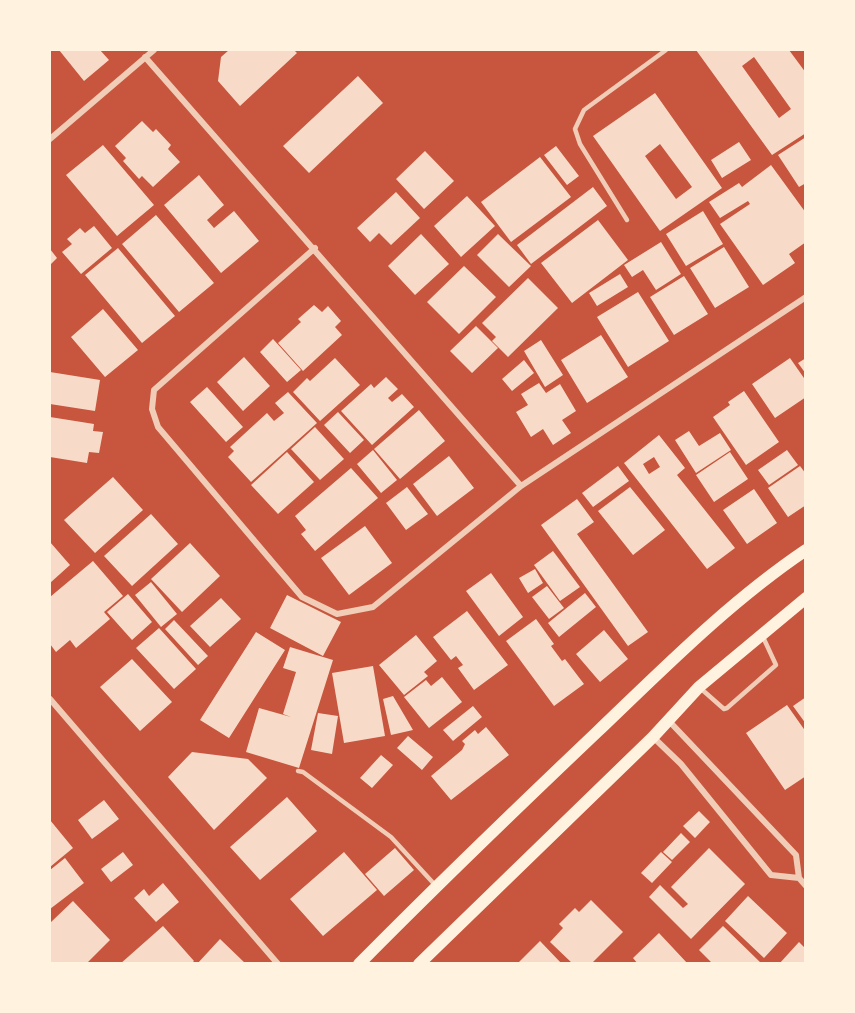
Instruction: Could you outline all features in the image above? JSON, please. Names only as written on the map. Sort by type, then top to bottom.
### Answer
[{"type":"main road","points":[[359,963],[436,886],[694,639],[774,572],[806,550]]},
{"type":"main road","points":[[419,963],[653,737],[699,687],[806,598]]},
{"type":"street","points":[[50,139],[154,50]]},
{"type":"street","points":[[146,57],[521,486]]},
{"type":"street","points":[[315,248],[154,390],[152,409],[158,427],[302,597],[337,614],[373,608],[521,486],[806,297]]},
{"type":"street","points":[[50,699],[278,963]]},
{"type":"street","points":[[669,721],[796,855],[799,878],[806,886]]},
{"type":"street","points":[[653,737],[681,764],[771,875],[799,878]]},
{"type":"lane","points":[[627,220],[580,144],[575,129],[584,110],[666,50]]},
{"type":"lane","points":[[699,687],[724,709],[774,669],[776,665],[762,634]]},
{"type":"lane","points":[[298,771],[303,772],[391,837],[436,886]]},
{"type":"building","points":[[59,50],[100,50],[109,60],[84,81]]},
{"type":"building","points":[[229,50],[294,50],[297,53],[240,106],[218,81],[221,57]]},
{"type":"building","points":[[696,50],[789,50],[806,73],[806,133],[772,155]],"holes":[[[754,57],[791,109],[779,118],[742,66]]]},
{"type":"building","points":[[358,76],[383,103],[309,173],[283,146]]},
{"type":"building","points":[[655,93],[722,188],[660,231],[593,136]],"holes":[[[660,144],[692,187],[676,199],[645,156]]]},
{"type":"building","points":[[142,121],[153,132],[156,129],[171,145],[168,149],[180,162],[153,187],[142,176],[139,179],[123,161],[126,158],[115,146]]},
{"type":"building","points":[[806,137],[806,183],[799,187],[778,155]]},
{"type":"building","points":[[739,142],[751,160],[722,178],[711,160]]},
{"type":"building","points":[[103,145],[154,205],[117,236],[66,175]]},
{"type":"building","points":[[556,146],[579,176],[567,185],[544,155]]},
{"type":"building","points":[[425,151],[454,181],[424,209],[396,179]]},
{"type":"building","points":[[540,157],[571,197],[511,242],[481,202]]},
{"type":"building","points":[[771,165],[806,213],[806,242],[789,254],[795,263],[763,285],[720,224],[750,204],[748,201],[720,218],[709,202],[739,183],[742,187]]},
{"type":"building","points":[[199,175],[224,205],[207,220],[214,228],[234,211],[259,241],[221,273],[164,205]]},
{"type":"building","points":[[593,187],[607,206],[531,264],[517,245]]},
{"type":"building","points":[[396,192],[420,218],[391,245],[379,233],[370,242],[357,228]]},
{"type":"building","points":[[467,196],[495,226],[461,257],[434,226]]},
{"type":"building","points":[[703,211],[723,244],[686,266],[666,234]]},
{"type":"building","points":[[156,215],[214,283],[179,312],[122,244]]},
{"type":"building","points":[[598,220],[628,260],[572,303],[541,263]]},
{"type":"building","points":[[94,226],[112,248],[81,274],[62,252],[72,244],[67,239],[80,228],[85,233]]},
{"type":"building","points":[[421,234],[449,264],[415,295],[388,266]]},
{"type":"building","points":[[498,234],[531,266],[509,287],[477,255]]},
{"type":"building","points":[[661,242],[681,274],[656,290],[643,270],[632,277],[624,265]]},
{"type":"building","points":[[724,247],[749,287],[715,308],[690,268]]},
{"type":"building","points":[[118,248],[175,316],[142,343],[85,275]]},
{"type":"building","points":[[50,249],[57,258],[50,265]]},
{"type":"building","points":[[464,266],[496,297],[459,334],[427,302]]},
{"type":"building","points":[[620,274],[628,287],[597,306],[589,293]]},
{"type":"building","points":[[684,276],[708,314],[674,335],[650,297]]},
{"type":"building","points":[[528,278],[558,308],[508,357],[492,341],[496,337],[482,323]]},
{"type":"building","points":[[638,292],[669,341],[628,367],[597,317]]},
{"type":"building","points":[[314,305],[322,312],[328,306],[341,321],[335,327],[342,335],[303,371],[278,343],[301,322],[298,319]]},
{"type":"building","points":[[103,309],[138,350],[105,377],[71,337]]},
{"type":"building","points":[[476,326],[498,348],[472,373],[450,351]]},
{"type":"building","points":[[601,335],[628,377],[587,403],[561,360]]},
{"type":"building","points":[[273,339],[301,370],[287,382],[260,352]]},
{"type":"building","points":[[541,340],[563,375],[545,387],[524,351]]},
{"type":"building","points":[[244,357],[270,386],[243,411],[217,382]]},
{"type":"building","points":[[335,358],[360,385],[320,421],[293,392],[307,378],[310,381]]},
{"type":"building","points":[[790,358],[806,381],[806,397],[775,418],[752,384]]},
{"type":"building","points":[[806,358],[806,374],[798,363]]},
{"type":"building","points":[[524,360],[534,373],[512,391],[502,379]]},
{"type":"building","points":[[50,372],[100,380],[95,411],[50,404]]},
{"type":"building","points":[[386,377],[398,389],[388,398],[392,402],[402,394],[414,407],[372,445],[341,411],[371,384],[374,388]]},
{"type":"building","points":[[539,383],[546,393],[560,384],[576,411],[562,420],[571,433],[553,445],[543,429],[531,437],[516,412],[528,405],[521,394]]},
{"type":"building","points":[[207,387],[243,427],[226,442],[190,402]]},
{"type":"building","points":[[744,391],[779,442],[746,465],[713,417],[730,405],[728,402]]},
{"type":"building","points":[[288,392],[317,423],[251,482],[228,457],[234,451],[230,447],[267,413],[274,421],[284,413],[275,403]]},
{"type":"building","points":[[419,410],[445,441],[400,479],[374,449]]},
{"type":"building","points":[[338,412],[364,440],[350,453],[324,425]]},
{"type":"building","points":[[50,417],[94,424],[93,431],[103,432],[99,453],[89,452],[87,463],[50,457]]},
{"type":"building","points":[[315,427],[344,459],[320,480],[291,449]]},
{"type":"building","points":[[689,431],[699,446],[720,433],[731,450],[696,473],[675,440]]},
{"type":"building","points":[[659,435],[685,468],[677,475],[735,548],[707,569],[624,463]],"holes":[[[654,457],[660,467],[649,474],[643,464]]]},
{"type":"building","points":[[373,450],[397,480],[381,493],[357,464]]},
{"type":"building","points":[[787,450],[798,465],[769,485],[758,470]]},
{"type":"building","points":[[287,452],[314,482],[278,514],[251,485]]},
{"type":"building","points":[[730,452],[748,479],[714,502],[696,475]]},
{"type":"building","points":[[449,456],[474,488],[437,516],[413,484]]},
{"type":"building","points":[[618,466],[629,481],[593,507],[582,493]]},
{"type":"building","points":[[800,466],[806,474],[806,505],[788,517],[768,488]]},
{"type":"building","points":[[351,468],[378,498],[315,551],[301,534],[306,530],[295,516]]},
{"type":"building","points":[[113,477],[143,510],[95,553],[64,520]]},
{"type":"building","points":[[407,487],[428,514],[406,530],[386,503]]},
{"type":"building","points":[[630,487],[665,530],[633,555],[598,511]]},
{"type":"building","points":[[754,489],[777,523],[747,544],[723,510]]},
{"type":"building","points":[[577,499],[594,522],[577,534],[648,632],[628,646],[541,525]]},
{"type":"building","points":[[151,514],[178,544],[132,586],[104,556]]},
{"type":"building","points":[[365,526],[392,563],[349,595],[321,558]]},
{"type":"building","points":[[50,542],[70,565],[50,583]]},
{"type":"building","points":[[190,543],[220,576],[182,612],[151,579]]},
{"type":"building","points":[[553,551],[580,587],[560,601],[534,565]]},
{"type":"building","points":[[93,561],[123,596],[104,612],[110,619],[76,648],[70,640],[56,652],[50,644],[50,597]]},
{"type":"building","points":[[535,569],[543,583],[528,593],[519,578]]},
{"type":"building","points":[[491,573],[523,617],[499,636],[466,591]]},
{"type":"building","points":[[151,582],[177,614],[161,627],[135,595]]},
{"type":"building","points":[[547,586],[564,608],[549,619],[532,597]]},
{"type":"building","points":[[585,593],[596,607],[559,637],[548,623]]},
{"type":"building","points":[[128,594],[152,622],[132,640],[107,612]]},
{"type":"building","points":[[287,595],[341,622],[323,656],[270,628]]},
{"type":"building","points":[[221,598],[241,619],[210,647],[190,626]]},
{"type":"building","points":[[467,611],[508,665],[474,690],[458,668],[463,665],[456,656],[451,660],[433,637]]},
{"type":"building","points":[[536,619],[554,644],[551,646],[562,661],[565,659],[584,684],[554,706],[506,641]]},
{"type":"building","points":[[174,620],[208,656],[198,665],[165,629]]},
{"type":"building","points":[[159,628],[196,669],[174,689],[136,648]]},
{"type":"building","points":[[604,630],[628,659],[600,682],[576,654]]},
{"type":"building","points":[[256,632],[285,650],[229,738],[200,720]]},
{"type":"building","points":[[416,635],[437,661],[424,672],[428,676],[404,695],[379,665]]},
{"type":"building","points":[[290,647],[333,660],[299,768],[246,752],[259,708],[291,717],[283,714],[296,672],[283,668]]},
{"type":"building","points":[[132,659],[172,702],[140,731],[100,687]]},
{"type":"building","points":[[373,666],[385,736],[344,743],[332,673]]},
{"type":"building","points":[[442,677],[462,702],[429,728],[404,697],[426,680],[431,686]]},
{"type":"building","points":[[393,696],[413,730],[391,735],[383,699]]},
{"type":"building","points":[[806,697],[806,724],[793,706]]},
{"type":"building","points":[[787,705],[806,732],[806,776],[785,790],[746,733]]},
{"type":"building","points":[[473,706],[482,717],[453,741],[443,730]]},
{"type":"building","points":[[318,713],[338,716],[332,754],[311,750]]},
{"type":"building","points":[[486,727],[509,755],[451,800],[431,776],[462,750],[465,744],[462,741],[475,730],[478,734]]},
{"type":"building","points":[[408,736],[433,757],[422,770],[397,748]]},
{"type":"building","points":[[192,752],[248,759],[267,778],[214,830],[168,777]]},
{"type":"building","points":[[381,755],[393,765],[372,788],[360,778]]},
{"type":"building","points":[[287,797],[317,831],[260,880],[230,847]]},
{"type":"building","points":[[104,800],[119,819],[92,839],[78,820]]},
{"type":"building","points":[[699,811],[710,822],[695,838],[683,826]]},
{"type":"building","points":[[50,820],[73,848],[50,867]]},
{"type":"building","points":[[681,833],[690,842],[672,860],[663,852]]},
{"type":"building","points":[[395,848],[414,870],[384,896],[365,874]]},
{"type":"building","points":[[709,848],[745,884],[691,939],[649,897],[660,885],[683,908],[688,904],[671,887]]},
{"type":"building","points":[[123,852],[133,865],[111,882],[101,869]]},
{"type":"building","points":[[344,852],[377,890],[323,936],[290,899]]},
{"type":"building","points":[[661,852],[672,862],[652,883],[641,873]]},
{"type":"building","points":[[65,858],[84,883],[50,909],[50,870]]},
{"type":"building","points":[[163,883],[179,902],[156,922],[134,898],[144,889],[149,896]]},
{"type":"building","points":[[748,896],[787,933],[764,958],[725,921]]},
{"type":"building","points":[[591,900],[623,932],[591,964],[573,964],[550,942],[563,928],[559,924],[575,908],[579,912]]},
{"type":"building","points":[[73,901],[110,940],[86,964],[50,964],[50,923]]},
{"type":"building","points":[[163,926],[194,961],[191,964],[120,964]]},
{"type":"building","points":[[723,926],[762,964],[713,964],[699,950]]},
{"type":"building","points":[[659,933],[688,964],[638,964],[633,958]]},
{"type":"building","points":[[220,939],[246,964],[197,964]]},
{"type":"building","points":[[540,941],[562,964],[517,964]]},
{"type":"building","points":[[799,942],[806,949],[806,964],[779,964]]}]
